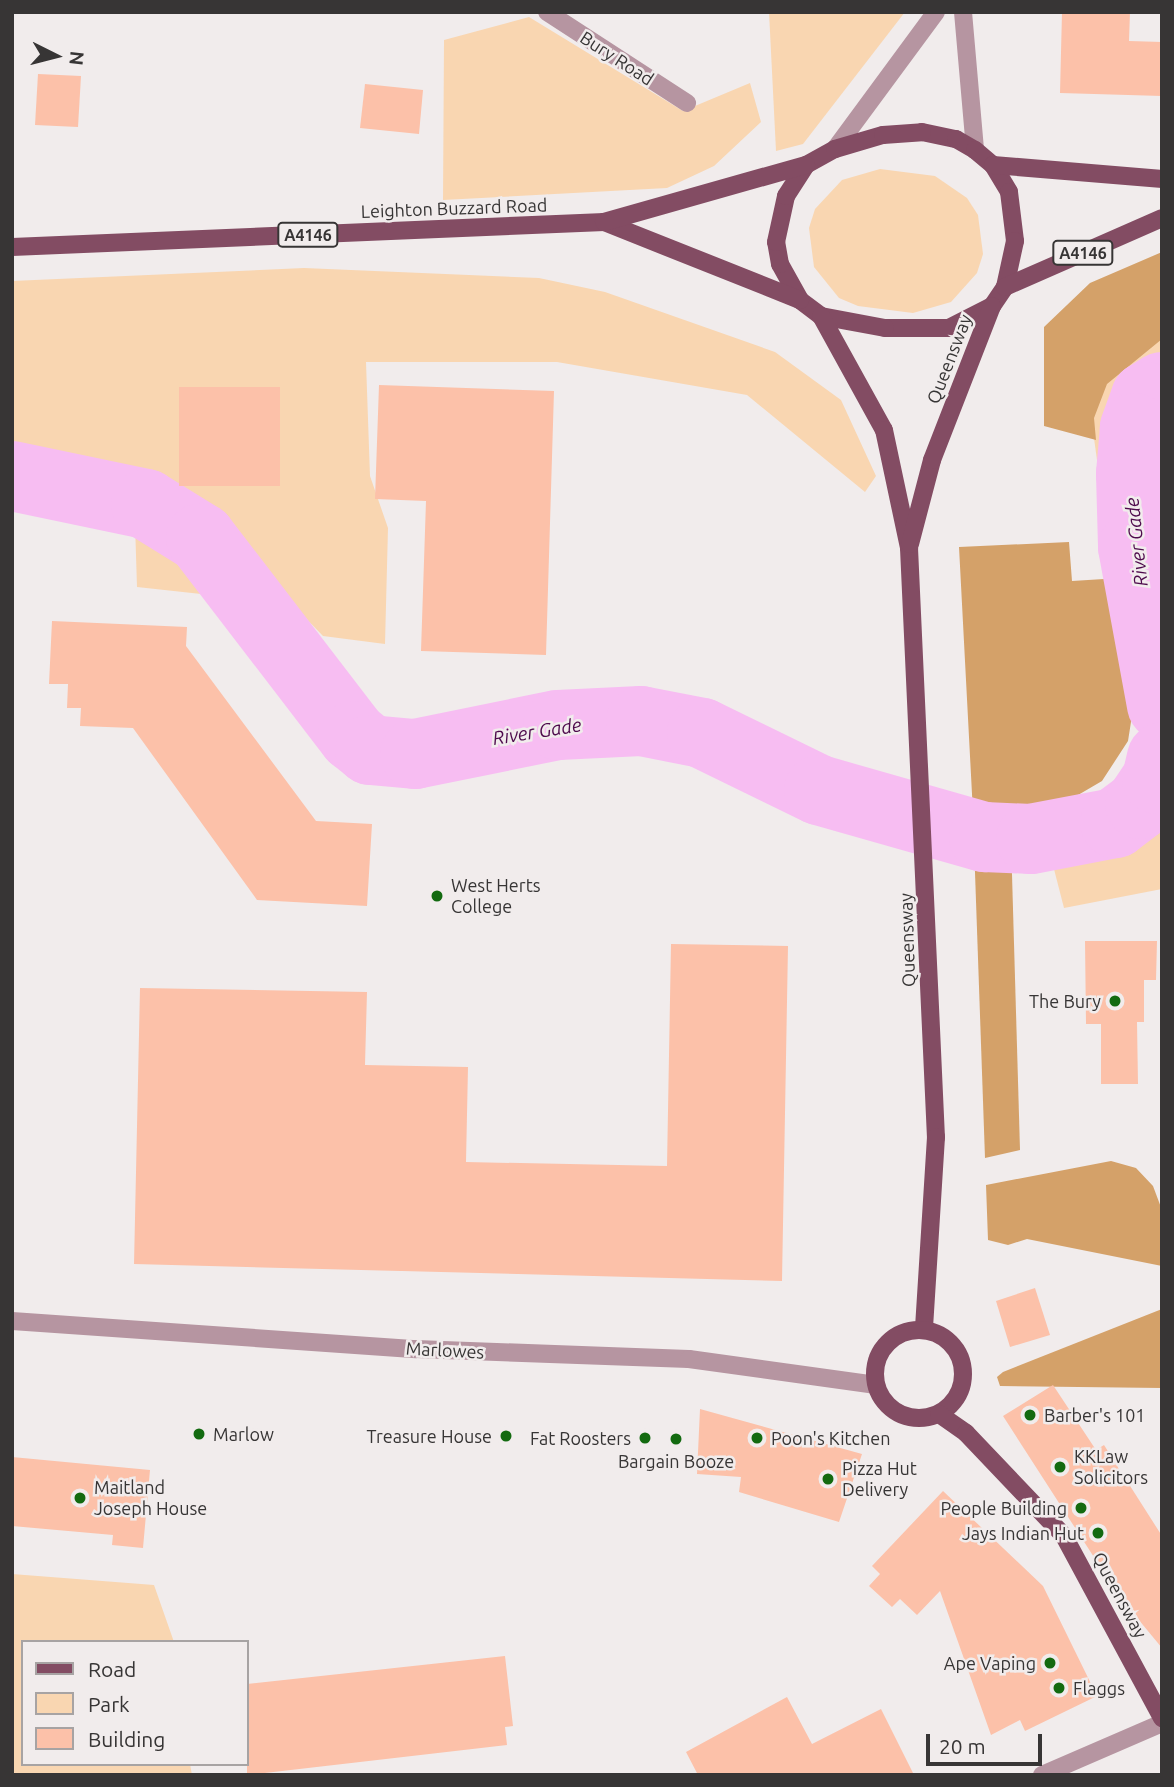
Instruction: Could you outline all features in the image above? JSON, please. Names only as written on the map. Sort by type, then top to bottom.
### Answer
[{"type":"main road","points":[[922,132],[956,139],[993,165],[1009,192],[1015,218],[1005,287],[992,306],[972,320],[919,330],[856,325],[821,316],[800,300],[789,286],[776,242],[786,196],[806,165],[835,149],[883,135],[922,132]]},
{"type":"main road","name":"Leighton Buzzard Road","points":[[12,247],[604,222],[806,165]]},
{"type":"main road","points":[[993,165],[1162,179]]},
{"type":"main road","name":"A4146","points":[[1005,287],[1162,218]]},
{"type":"main road","name":"Leighton Buzzard Road","points":[[604,222],[800,300]]},
{"type":"main road","name":"Queensway","points":[[909,548],[932,460],[992,306]]},
{"type":"main road","name":"Queensway","points":[[821,316],[884,430],[909,548],[936,1137],[924,1330]]},
{"type":"main road","points":[[924,1330],[953,1346],[963,1367],[956,1400],[939,1414],[900,1414],[876,1385],[877,1361],[890,1341],[924,1330]]},
{"type":"main road","name":"Queensway","points":[[939,1414],[966,1433],[1064,1536],[1162,1721]]},
{"type":"street","name":"Bury Road","points":[[547,12],[687,103]]},
{"type":"street","points":[[835,149],[936,12]]},
{"type":"street","points":[[963,12],[975,150]]},
{"type":"street","name":"Marlowes","points":[[12,1321],[416,1349],[689,1359],[876,1385]]},
{"type":"street","points":[[1042,1775],[1162,1721]]},
{"type":"green space","points":[[769,12],[905,12],[803,144],[776,151]]},
{"type":"green space","points":[[529,17],[683,111],[750,83],[761,122],[714,166],[667,188],[443,200],[444,40]]},
{"type":"green space","points":[[880,169],[935,176],[967,198],[978,215],[983,254],[977,273],[951,302],[913,313],[858,306],[839,298],[814,267],[809,228],[815,209],[842,180]]},
{"type":"green space","points":[[1162,262],[1162,719],[1133,718],[1092,424],[1104,279]]},
{"type":"green space","points":[[304,268],[539,278],[605,292],[775,352],[841,400],[876,476],[865,492],[747,395],[557,362],[366,362],[370,476],[388,528],[385,644],[323,636],[292,604],[137,587],[135,524],[12,502],[12,281]]},
{"type":"green space","points":[[1162,823],[1162,889],[1064,908],[1047,842]]},
{"type":"green space","points":[[12,1574],[154,1585],[173,1640],[21,1640],[21,1766],[190,1766],[192,1775],[12,1775]]},
{"type":"shaded area","points":[[1162,252],[1162,339],[1107,384],[1094,418],[1096,440],[1044,426],[1044,327],[1090,283]]},
{"type":"shaded area","points":[[1069,542],[1072,581],[1104,579],[1109,573],[1130,661],[1134,703],[1128,741],[1102,781],[1061,805],[973,813],[959,547]]},
{"type":"shaded area","points":[[1011,840],[1020,1150],[985,1158],[974,844]]},
{"type":"shaded area","points":[[1111,1161],[1136,1168],[1153,1186],[1162,1210],[1162,1266],[1027,1239],[1008,1245],[988,1240],[986,1185]]},
{"type":"shaded area","points":[[1162,1309],[1162,1388],[1000,1386],[997,1377],[1003,1372]]},
{"type":"building","points":[[1062,12],[1130,12],[1129,41],[1162,42],[1162,96],[1060,93]]},
{"type":"building","points":[[38,74],[81,76],[78,127],[35,125]]},
{"type":"building","points":[[365,84],[423,90],[419,134],[360,128]]},
{"type":"building","points":[[379,385],[554,391],[546,655],[421,651],[426,501],[375,499]]},
{"type":"building","points":[[179,387],[280,387],[280,486],[179,486]]},
{"type":"building","points":[[52,621],[187,627],[186,646],[316,821],[372,824],[367,906],[257,900],[133,728],[80,726],[81,708],[67,708],[68,684],[49,684]]},
{"type":"building","name":"The Bury","points":[[1085,941],[1157,941],[1156,980],[1144,980],[1144,1022],[1137,1022],[1138,1084],[1101,1084],[1101,1024],[1086,1024]]},
{"type":"building","points":[[671,944],[788,946],[782,1281],[134,1264],[140,988],[367,992],[365,1065],[468,1067],[466,1162],[667,1166]]},
{"type":"building","points":[[1035,1288],[1050,1335],[1010,1347],[996,1301]]},
{"type":"building","points":[[1053,1385],[1096,1450],[1104,1445],[1162,1536],[1162,1648],[1119,1596],[1003,1416]]},
{"type":"building","points":[[700,1409],[862,1454],[839,1522],[739,1492],[741,1477],[697,1474]]},
{"type":"building","name":"Maitland Joseph House","points":[[12,1457],[150,1470],[143,1548],[112,1545],[113,1535],[12,1526]]},
{"type":"building","points":[[943,1491],[1043,1586],[1097,1696],[1025,1731],[1020,1720],[991,1735],[940,1591],[917,1615],[900,1599],[892,1607],[869,1586],[880,1574],[872,1566]]},
{"type":"building","points":[[505,1656],[513,1726],[505,1727],[507,1745],[247,1775],[248,1684]]},
{"type":"building","points":[[787,1697],[812,1744],[881,1709],[914,1775],[698,1775],[686,1752]]},
{"type":"waterway","name":"River Gade","points":[[1162,387],[1146,397],[1135,428],[1131,474],[1133,547],[1162,705]]},
{"type":"waterway","name":"River Gade","points":[[12,476],[146,504],[201,538],[353,736],[370,750],[415,754],[558,725],[641,721],[702,733],[819,790],[984,837],[1031,839],[1115,823],[1140,804],[1157,779],[1162,758]]},
{"type":"place","name":"West Herts College","points":[[437,896]]},
{"type":"place","name":"The Bury","points":[[1115,1001]]},
{"type":"place","name":"Barber's 101","points":[[1030,1415]]},
{"type":"place","name":"Marlow","points":[[199,1434]]},
{"type":"place","name":"Treasure House","points":[[506,1436]]},
{"type":"place","name":"Fat Roosters","points":[[645,1438]]},
{"type":"place","name":"Poon's Kitchen","points":[[757,1438]]},
{"type":"place","name":"Bargain Booze","points":[[676,1439]]},
{"type":"place","name":"KKLaw Solicitors","points":[[1060,1467]]},
{"type":"place","name":"Pizza Hut Delivery","points":[[828,1479]]},
{"type":"place","name":"Maitland Joseph House","points":[[80,1498]]},
{"type":"place","name":"People Building","points":[[1081,1508]]},
{"type":"place","name":"Jays Indian Hut","points":[[1098,1533]]},
{"type":"place","name":"Ape Vaping","points":[[1050,1663]]},
{"type":"place","name":"Flaggs","points":[[1059,1688]]}]
